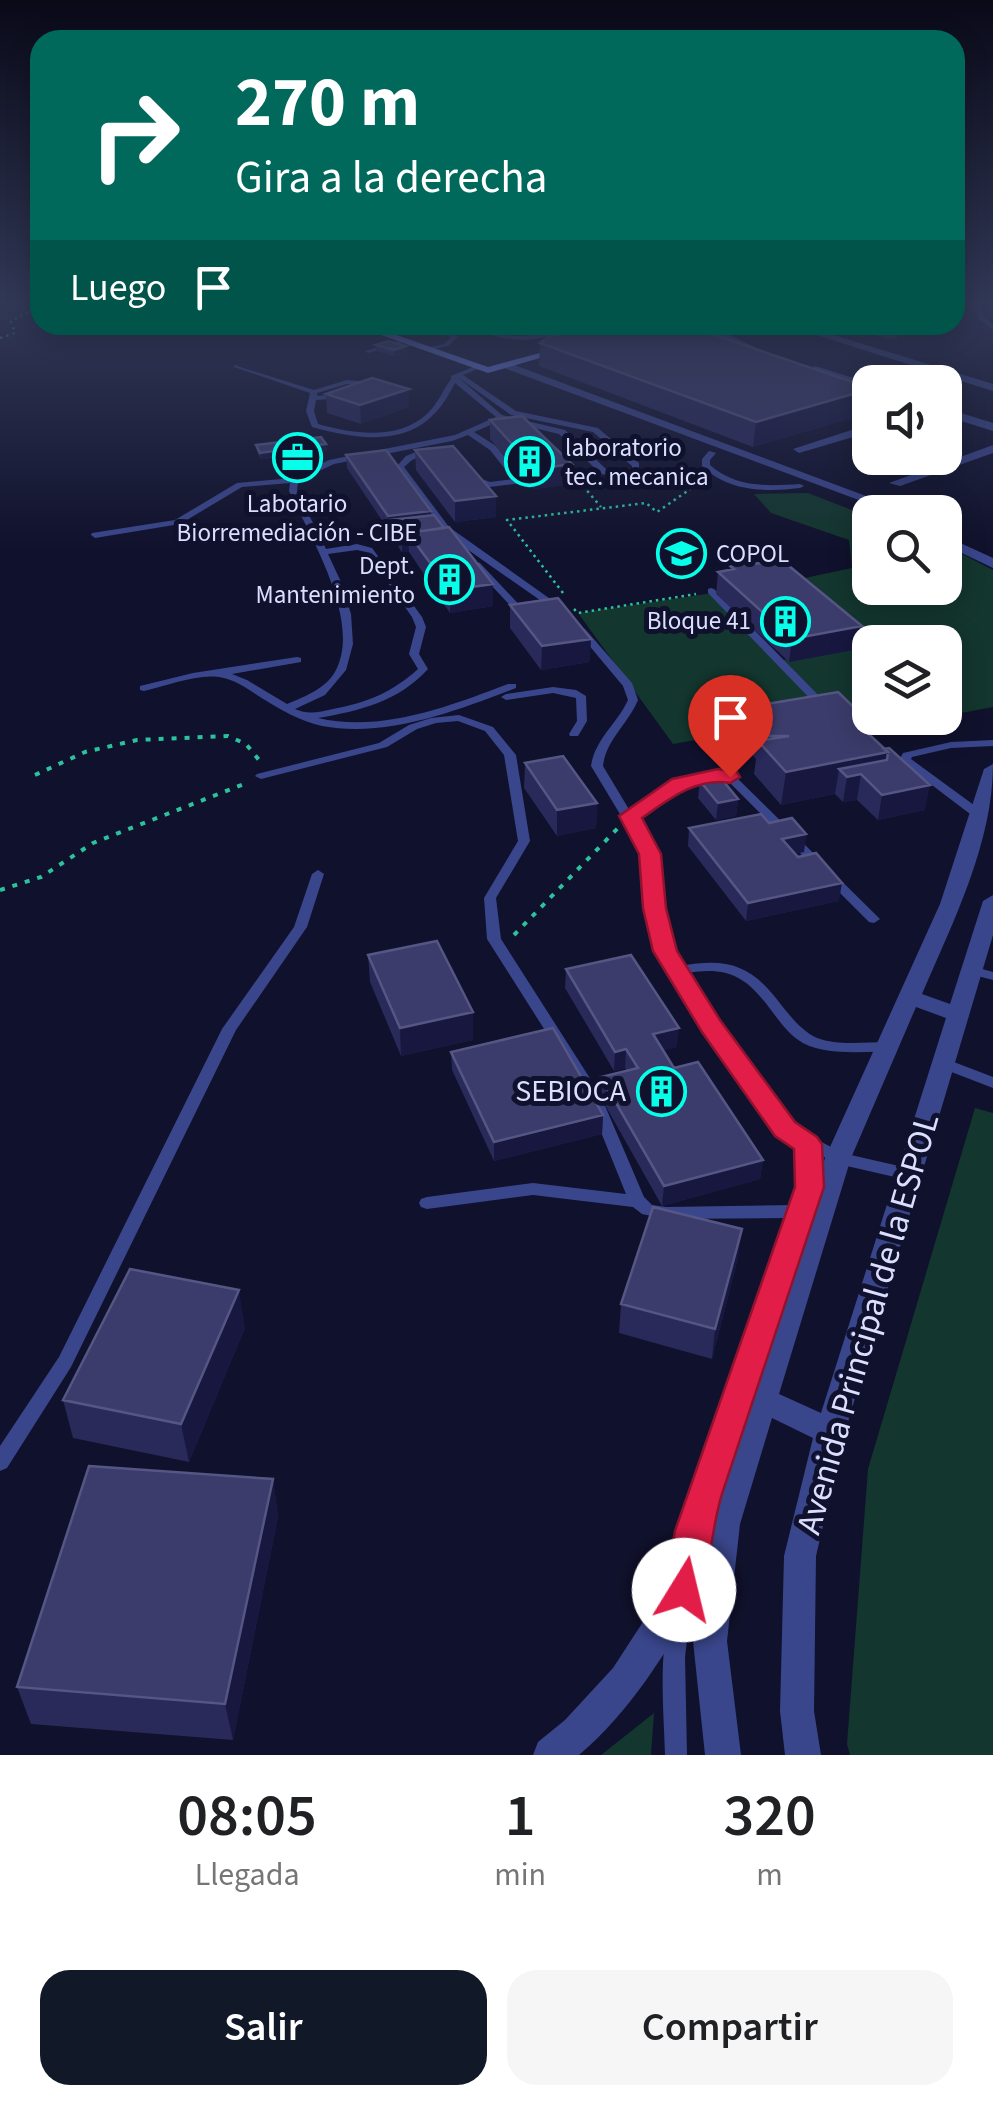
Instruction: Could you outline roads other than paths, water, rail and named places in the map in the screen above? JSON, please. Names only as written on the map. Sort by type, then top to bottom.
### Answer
[{"type":"street","points":[[544,387],[852,505]]},
{"type":"street","points":[[550,387],[854,495]]},
{"type":"street","points":[[962,417],[993,427]]},
{"type":"street","points":[[799,450],[852,434]]},
{"type":"street","points":[[895,483],[993,449]]},
{"type":"street","points":[[962,536],[993,549]]},
{"type":"street","points":[[962,548],[993,564]]},
{"type":"street","name":"Avenida Principal de la ESPOL","points":[[724,1755],[710,1642],[724,1524],[763,1400],[811,1211],[950,904],[982,826],[993,769]]},
{"type":"street","name":"Avenida Principal de la ESPOL","points":[[803,1755],[797,1710],[800,1556],[830,1432],[908,1174],[946,1064],[958,1014],[982,973],[991,912]]},
{"type":"street","points":[[909,997],[958,1014]]},
{"type":"street","points":[[763,1400],[830,1432]]},
{"type":"street","name":"Avenida Principal de la ESPOL","points":[[550,1755],[578,1734],[646,1650],[724,1524]]},
{"type":"lane","points":[[291,387],[331,398],[369,387]]},
{"type":"lane","points":[[313,395],[334,387]]},
{"type":"lane","points":[[313,395],[310,411],[315,425],[340,433],[381,435],[401,431],[431,414],[450,387]]},
{"type":"lane","points":[[466,387],[500,417],[557,430],[596,467],[616,474],[636,470],[636,465],[595,430],[514,414],[470,387]]},
{"type":"lane","points":[[514,414],[440,444],[400,467],[444,528],[523,614]]},
{"type":"lane","points":[[466,468],[482,484],[519,481],[492,448],[470,432]]},
{"type":"lane","points":[[95,535],[177,522],[240,485],[294,480],[332,462],[456,437]]},
{"type":"lane","points":[[440,444],[450,453]]},
{"type":"lane","points":[[712,453],[706,459],[712,474],[752,487],[800,486]]},
{"type":"lane","points":[[286,709],[316,698],[334,681],[348,656],[349,612],[294,491],[294,480]]},
{"type":"lane","points":[[444,528],[551,602],[628,685],[633,700],[628,715],[597,752],[597,766],[650,854],[658,928],[675,971],[785,1129],[838,1158],[908,1174]]},
{"type":"lane","points":[[304,717],[382,700],[402,690],[423,669],[414,654],[421,628],[418,617],[369,550],[357,547],[322,552]]},
{"type":"lane","points":[[710,591],[830,714]]},
{"type":"lane","points":[[144,688],[296,660]]},
{"type":"lane","points":[[219,673],[304,717],[349,724],[455,708],[509,692],[551,689],[581,696],[582,721],[574,734]]},
{"type":"lane","points":[[261,776],[384,745],[413,727],[435,720],[460,718],[489,729],[510,755],[524,841],[490,898],[490,920],[500,950],[593,1094],[637,1201],[648,1210],[666,1213],[811,1211]]},
{"type":"lane","points":[[982,826],[906,760],[907,755],[927,748],[993,743]]},
{"type":"lane","points":[[630,816],[679,784],[718,775],[730,777],[874,919]]},
{"type":"lane","points":[[0,1462],[65,1362],[229,1029],[300,927],[318,874]]},
{"type":"lane","points":[[675,971],[725,965],[747,974],[764,989],[790,1028],[810,1040],[827,1045],[887,1047]]},
{"type":"lane","points":[[946,1064],[993,1084]]},
{"type":"lane","points":[[676,1755],[674,1656],[698,1512],[811,1211],[808,1144]]},
{"type":"lane","points":[[426,1203],[533,1188],[637,1201]]},
{"type":"place","name":"Labotario Biorremediación - CIBE","points":[[297,458]]},
{"type":"place","name":"laboratorio tec. mecanica","points":[[530,462]]},
{"type":"place","name":"COPOL","points":[[681,554]]},
{"type":"place","name":"Dept. Mantenimiento","points":[[450,580]]},
{"type":"place","name":"Bloque 41","points":[[786,621]]},
{"type":"place","name":"SEBIOCA","points":[[661,1091]]}]
